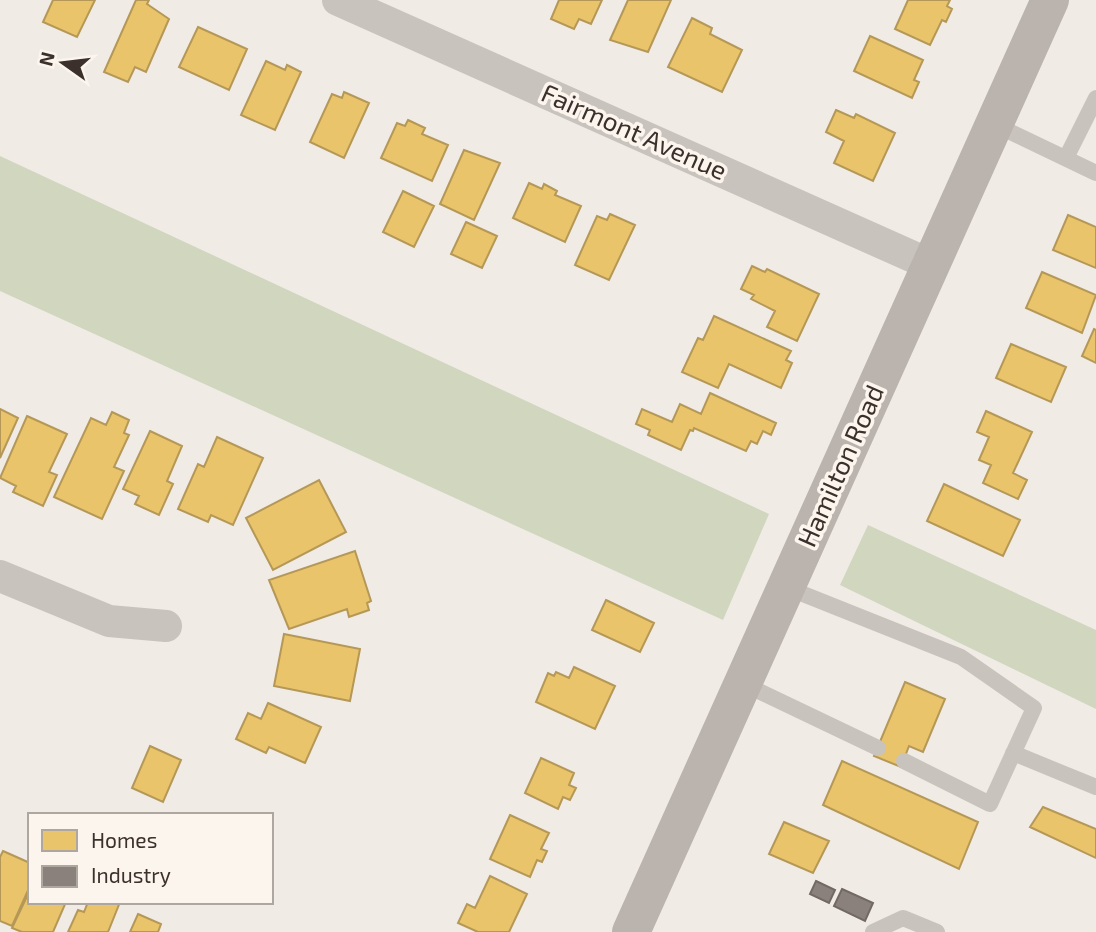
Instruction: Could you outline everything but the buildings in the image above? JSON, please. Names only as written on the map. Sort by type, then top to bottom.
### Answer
[{"type":"main road","name":"Hamilton Road","points":[[638,930],[929,264],[1050,0]]},
{"type":"street","name":"Fairmont Avenue","points":[[338,0],[929,264]]},
{"type":"street","points":[[0,576],[109,621],[166,626]]},
{"type":"lane","points":[[1066,158],[1096,98]]},
{"type":"lane","points":[[994,124],[1096,173]]},
{"type":"lane","points":[[788,588],[961,657],[1034,708],[990,804],[904,761]]},
{"type":"lane","points":[[744,684],[878,748]]},
{"type":"lane","points":[[1013,752],[1096,787]]},
{"type":"lane","points":[[873,932],[903,918],[937,932]]},
{"type":"green space","points":[[0,156],[769,514],[723,620],[0,291]]},
{"type":"green space","points":[[868,525],[1096,630],[1096,709],[840,585]]}]
